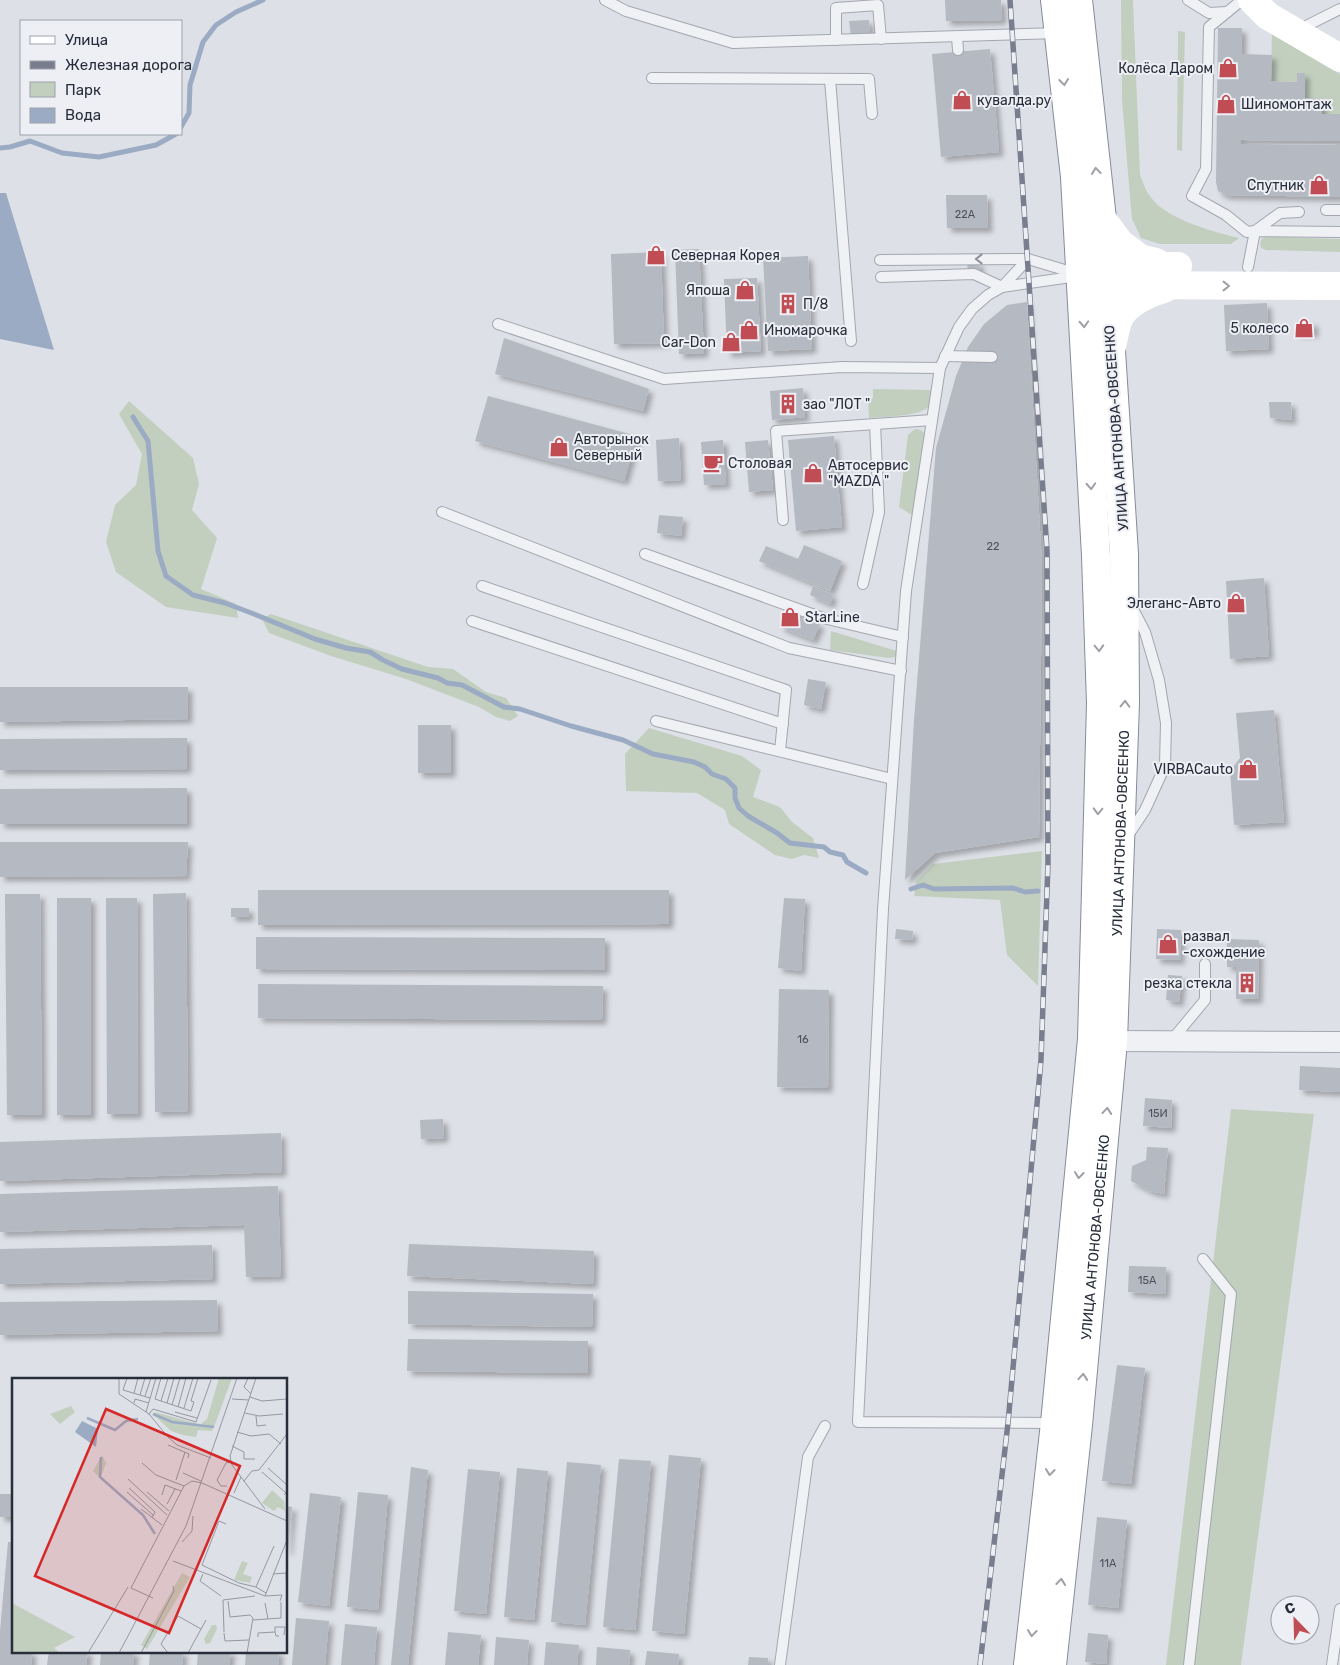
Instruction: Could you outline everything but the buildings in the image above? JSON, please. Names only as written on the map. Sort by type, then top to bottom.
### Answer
[{"type":"main road","name":"УЛИЦА АНТОНОВА-ОВСЕЕНКО","points":[[1052,1665],[1092,1039],[1101,703],[1098,275],[1102,220],[1069,32],[1055,0]]},
{"type":"main road","name":"УЛИЦА АНТОНОВА-ОВСЕЕНКО","points":[[1028,1665],[1067,1424],[1113,1041],[1125,703],[1122,535],[1111,351],[1098,275],[1075,177],[1069,32],[1078,0]]},
{"type":"main road","points":[[1252,0],[1268,16],[1340,58]]},
{"type":"main road","points":[[1102,220],[1120,244],[1140,258],[1177,276]]},
{"type":"main road","points":[[1111,351],[1119,319],[1132,304],[1155,292],[1177,276],[1248,267],[1340,268]]},
{"type":"main road","points":[[1098,275],[1177,276],[1340,286]]},
{"type":"street","points":[[1113,1041],[1340,1042]]},
{"type":"lane","points":[[605,0],[626,11],[732,44],[1069,32]]},
{"type":"lane","points":[[1188,0],[1209,12],[1227,12]]},
{"type":"lane","points":[[1242,0],[1209,28],[1206,169],[1192,196],[1226,215],[1247,232],[1340,232]]},
{"type":"lane","points":[[836,40],[835,4],[866,3],[878,5],[881,39]]},
{"type":"lane","points":[[1295,32],[1340,9]]},
{"type":"lane","points":[[956,37],[958,50]]},
{"type":"lane","points":[[652,78],[869,79],[872,114]]},
{"type":"lane","points":[[830,79],[851,341]]},
{"type":"lane","points":[[1326,210],[1340,210]]},
{"type":"lane","points":[[1248,267],[1256,231],[1280,213],[1299,212]]},
{"type":"lane","points":[[880,260],[1028,259],[1098,275]]},
{"type":"lane","points":[[1028,259],[1002,287],[988,295],[972,310],[960,327],[940,368],[906,591],[883,909],[858,1422],[1067,1424]]},
{"type":"lane","points":[[880,277],[974,274],[1002,287],[1098,275]]},
{"type":"lane","points":[[498,324],[664,379],[842,368],[940,368]]},
{"type":"lane","points":[[945,356],[992,357]]},
{"type":"lane","points":[[783,520],[776,431],[932,420]]},
{"type":"lane","points":[[863,584],[879,512],[875,424]]},
{"type":"lane","points":[[442,512],[789,648],[901,671]]},
{"type":"lane","points":[[645,554],[823,618],[903,637]]},
{"type":"lane","points":[[482,586],[786,690],[780,752]]},
{"type":"lane","points":[[1120,848],[1145,810],[1165,766],[1166,723],[1159,680],[1145,632],[1124,590]]},
{"type":"lane","points":[[472,621],[783,724]]},
{"type":"lane","points":[[656,721],[892,779]]},
{"type":"lane","points":[[1171,1040],[1205,1000],[1205,964]]},
{"type":"lane","points":[[1189,1665],[1231,1294],[1203,1259]]},
{"type":"lane","points":[[780,1665],[808,1458],[825,1426]]},
{"type":"lane","points":[[1332,1665],[1340,1608]]},
{"type":"green space","points":[[1121,0],[1133,0],[1140,175],[1145,189],[1157,204],[1178,218],[1239,238],[1231,244],[1160,244],[1141,238],[1132,219],[1122,99]]},
{"type":"green space","points":[[1178,31],[1185,32],[1182,151],[1177,150]]},
{"type":"green space","points":[[1272,33],[1340,74],[1340,114],[1322,114],[1322,99],[1305,98],[1297,73],[1297,82],[1271,81]]},
{"type":"green space","points":[[1262,238],[1340,239],[1340,252],[1266,250],[1261,248],[1260,243]]},
{"type":"green space","points":[[873,389],[931,390],[932,402],[922,411],[913,414],[869,418],[868,398],[873,398]]},
{"type":"green space","points":[[129,401],[193,458],[199,484],[192,510],[217,538],[201,589],[236,604],[238,618],[166,607],[116,572],[106,542],[115,505],[136,485],[142,454],[119,414]]},
{"type":"green space","points":[[915,429],[924,433],[926,443],[912,515],[899,507],[908,435]]},
{"type":"green space","points":[[271,614],[428,667],[453,669],[486,692],[506,698],[518,716],[510,721],[496,717],[479,707],[406,679],[331,656],[269,633],[262,619]]},
{"type":"green space","points":[[831,631],[900,652],[895,657],[889,658],[830,650]]},
{"type":"green space","points":[[649,728],[742,756],[761,770],[753,797],[780,807],[792,822],[813,838],[819,858],[804,855],[792,859],[775,855],[729,824],[725,810],[697,793],[626,791],[625,754]]},
{"type":"green space","points":[[1042,851],[1038,986],[1007,955],[1000,900],[914,896],[916,881],[933,864]]},
{"type":"green space","points":[[1231,1109],[1314,1114],[1241,1665],[1166,1665]]},
{"type":"water","points":[[0,193],[6,193],[54,350],[0,339]]},
{"type":"waterway","points":[[182,125],[189,113],[190,85],[203,42],[216,25],[236,12],[263,0]]},
{"type":"waterway","points":[[0,148],[30,141],[62,153],[99,157],[156,145],[174,135]]},
{"type":"waterway","points":[[133,417],[148,441],[158,551],[166,576],[193,595],[225,603],[315,639],[346,648],[370,652],[402,669],[438,678],[447,683],[462,685],[504,707],[520,709],[571,726],[623,740],[653,754],[694,762],[705,767],[712,774],[726,779],[735,788],[735,798],[739,808],[748,816],[790,843],[824,847],[830,852],[843,855],[847,862],[866,873]]},
{"type":"waterway","points":[[911,889],[923,885],[934,889],[1013,888],[1025,892],[1038,891]]},
{"type":"railway","points":[[980,1665],[1008,1423],[1041,1060],[1048,863],[1047,551],[1010,0]]},
{"type":"place","name":"Колёса Даром","points":[[1228,68]]},
{"type":"place","name":"кувалда.ру","points":[[962,100]]},
{"type":"place","name":"Шиномонтаж","points":[[1226,104]]},
{"type":"place","name":"Спутник","points":[[1319,185]]},
{"type":"place","name":"Северная Корея","points":[[656,255]]},
{"type":"place","name":"Япоша","points":[[745,290]]},
{"type":"place","name":"П/8","points":[[788,304]]},
{"type":"place","name":"5 колесо","points":[[1304,328]]},
{"type":"place","name":"Иномарочка","points":[[749,330]]},
{"type":"place","name":"Car-Don","points":[[731,342]]},
{"type":"place","name":"зао \"ЛОТ \"","points":[[788,404]]},
{"type":"place","name":"Авторынок Северный","points":[[559,447]]},
{"type":"place","name":"Столовая","points":[[713,463]]},
{"type":"place","name":"Автосервис \"MAZDA \"","points":[[813,473]]},
{"type":"place","name":"Элеганс-Авто","points":[[1236,603]]},
{"type":"place","name":"StarLine","points":[[790,617]]},
{"type":"place","name":"VIRBACauto","points":[[1248,769]]},
{"type":"place","name":"развал -схождение","points":[[1168,944]]},
{"type":"place","name":"резка стекла","points":[[1247,983]]}]
